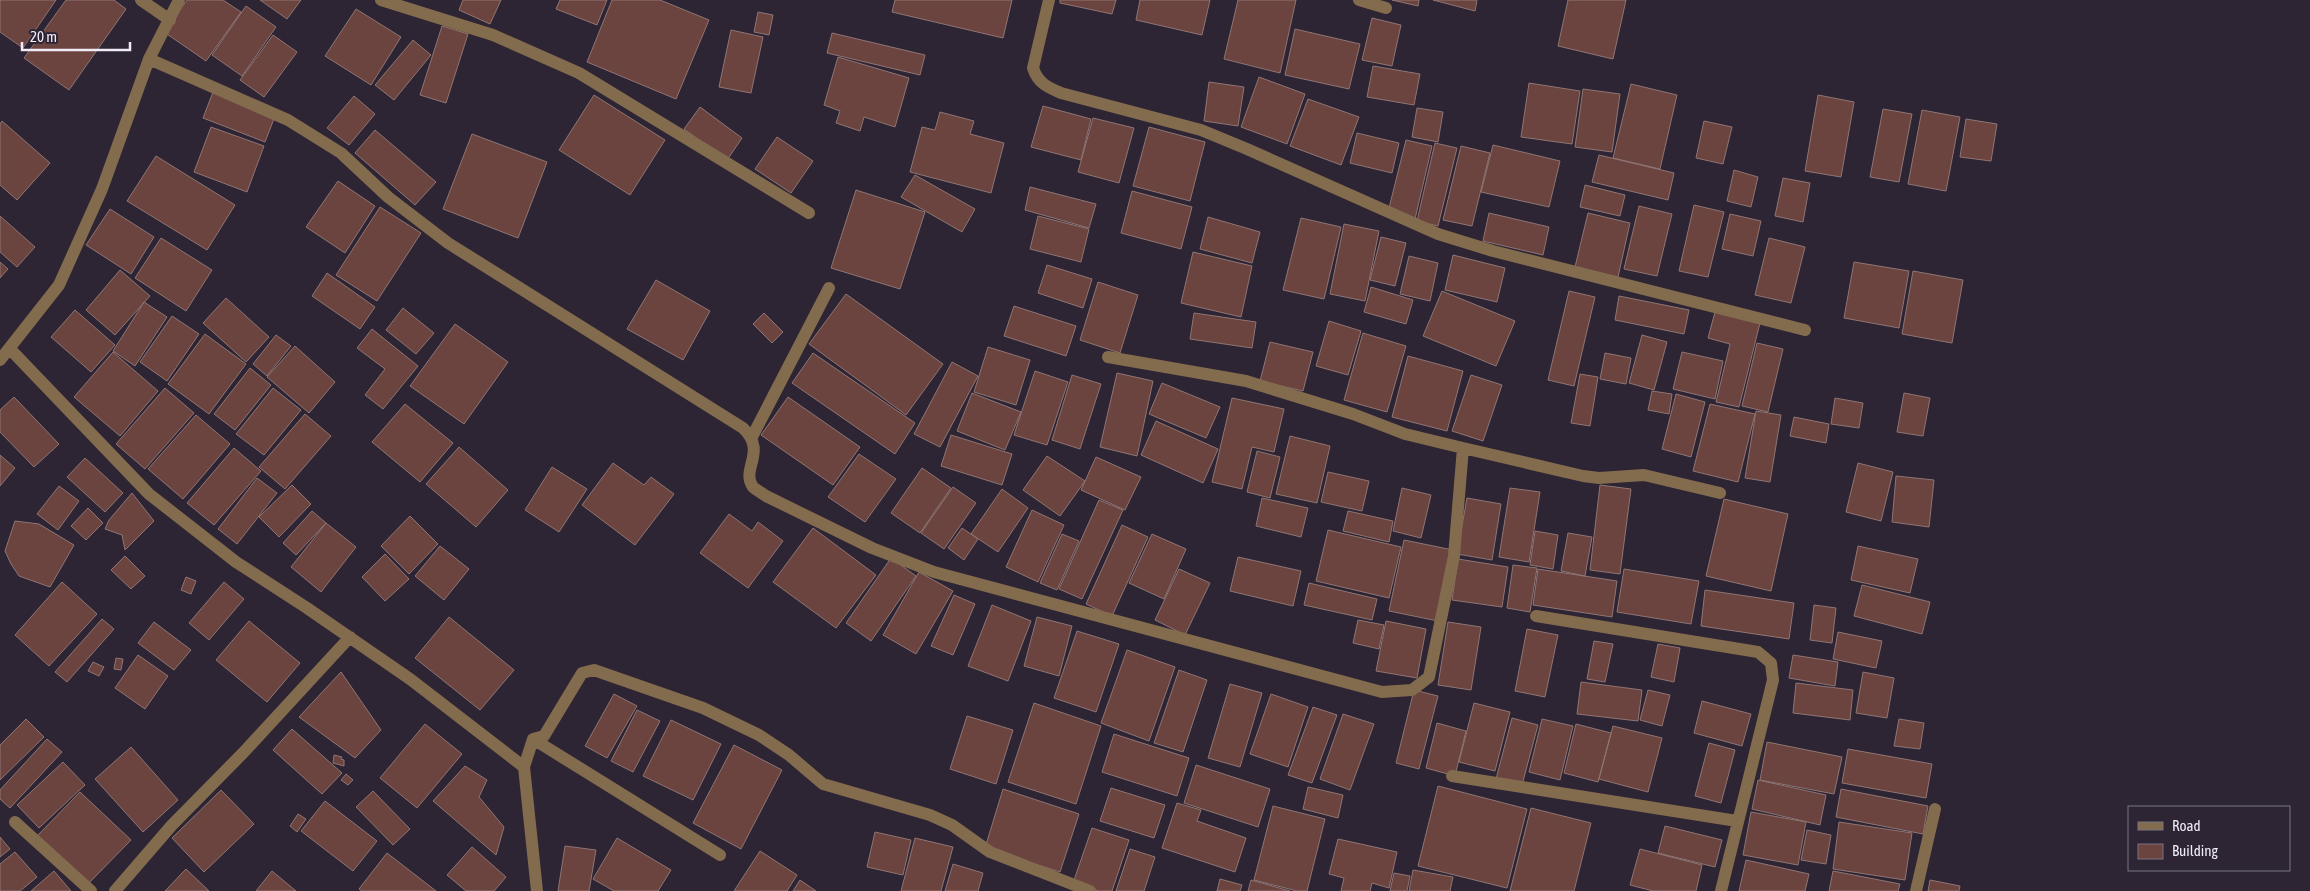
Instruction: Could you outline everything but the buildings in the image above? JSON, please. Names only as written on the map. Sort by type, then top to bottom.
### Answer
[{"type":"street","points":[[141,0],[170,20]]},
{"type":"street","points":[[0,360],[10,350],[59,285],[102,189],[149,60],[179,0]]},
{"type":"street","points":[[381,0],[494,35],[580,73],[809,213]]},
{"type":"street","points":[[1049,0],[1033,68],[1036,76],[1044,85],[1061,93],[1201,130],[1438,234],[1503,254],[1804,330]]},
{"type":"street","points":[[1359,0],[1386,8]]},
{"type":"street","points":[[149,60],[288,120],[341,153],[388,196],[448,243],[743,428],[752,437]]},
{"type":"street","points":[[829,288],[752,437],[754,454],[750,475],[753,486],[766,496],[881,551],[943,574],[1382,692],[1400,693],[1412,690],[1429,677],[1454,556],[1463,448]]},
{"type":"street","points":[[10,350],[149,494],[236,562],[410,679],[524,767]]},
{"type":"street","points":[[1108,357],[1246,381],[1353,414],[1405,434],[1583,476],[1599,478],[1644,475],[1720,493]]},
{"type":"street","points":[[1536,616],[1758,652],[1771,663],[1773,680],[1721,891]]},
{"type":"street","points":[[115,891],[172,824],[243,753],[350,637]]},
{"type":"street","points":[[533,739],[544,736],[582,673],[594,670],[610,674],[703,708],[759,735],[789,755],[823,784],[930,815],[952,825],[990,852],[1090,891]]},
{"type":"street","points":[[533,739],[524,767],[537,891]]},
{"type":"street","points":[[533,739],[720,855]]},
{"type":"street","points":[[1452,776],[1737,820]]},
{"type":"street","points":[[1916,891],[1934,809]]},
{"type":"street","points":[[16,822],[91,891]]}]
